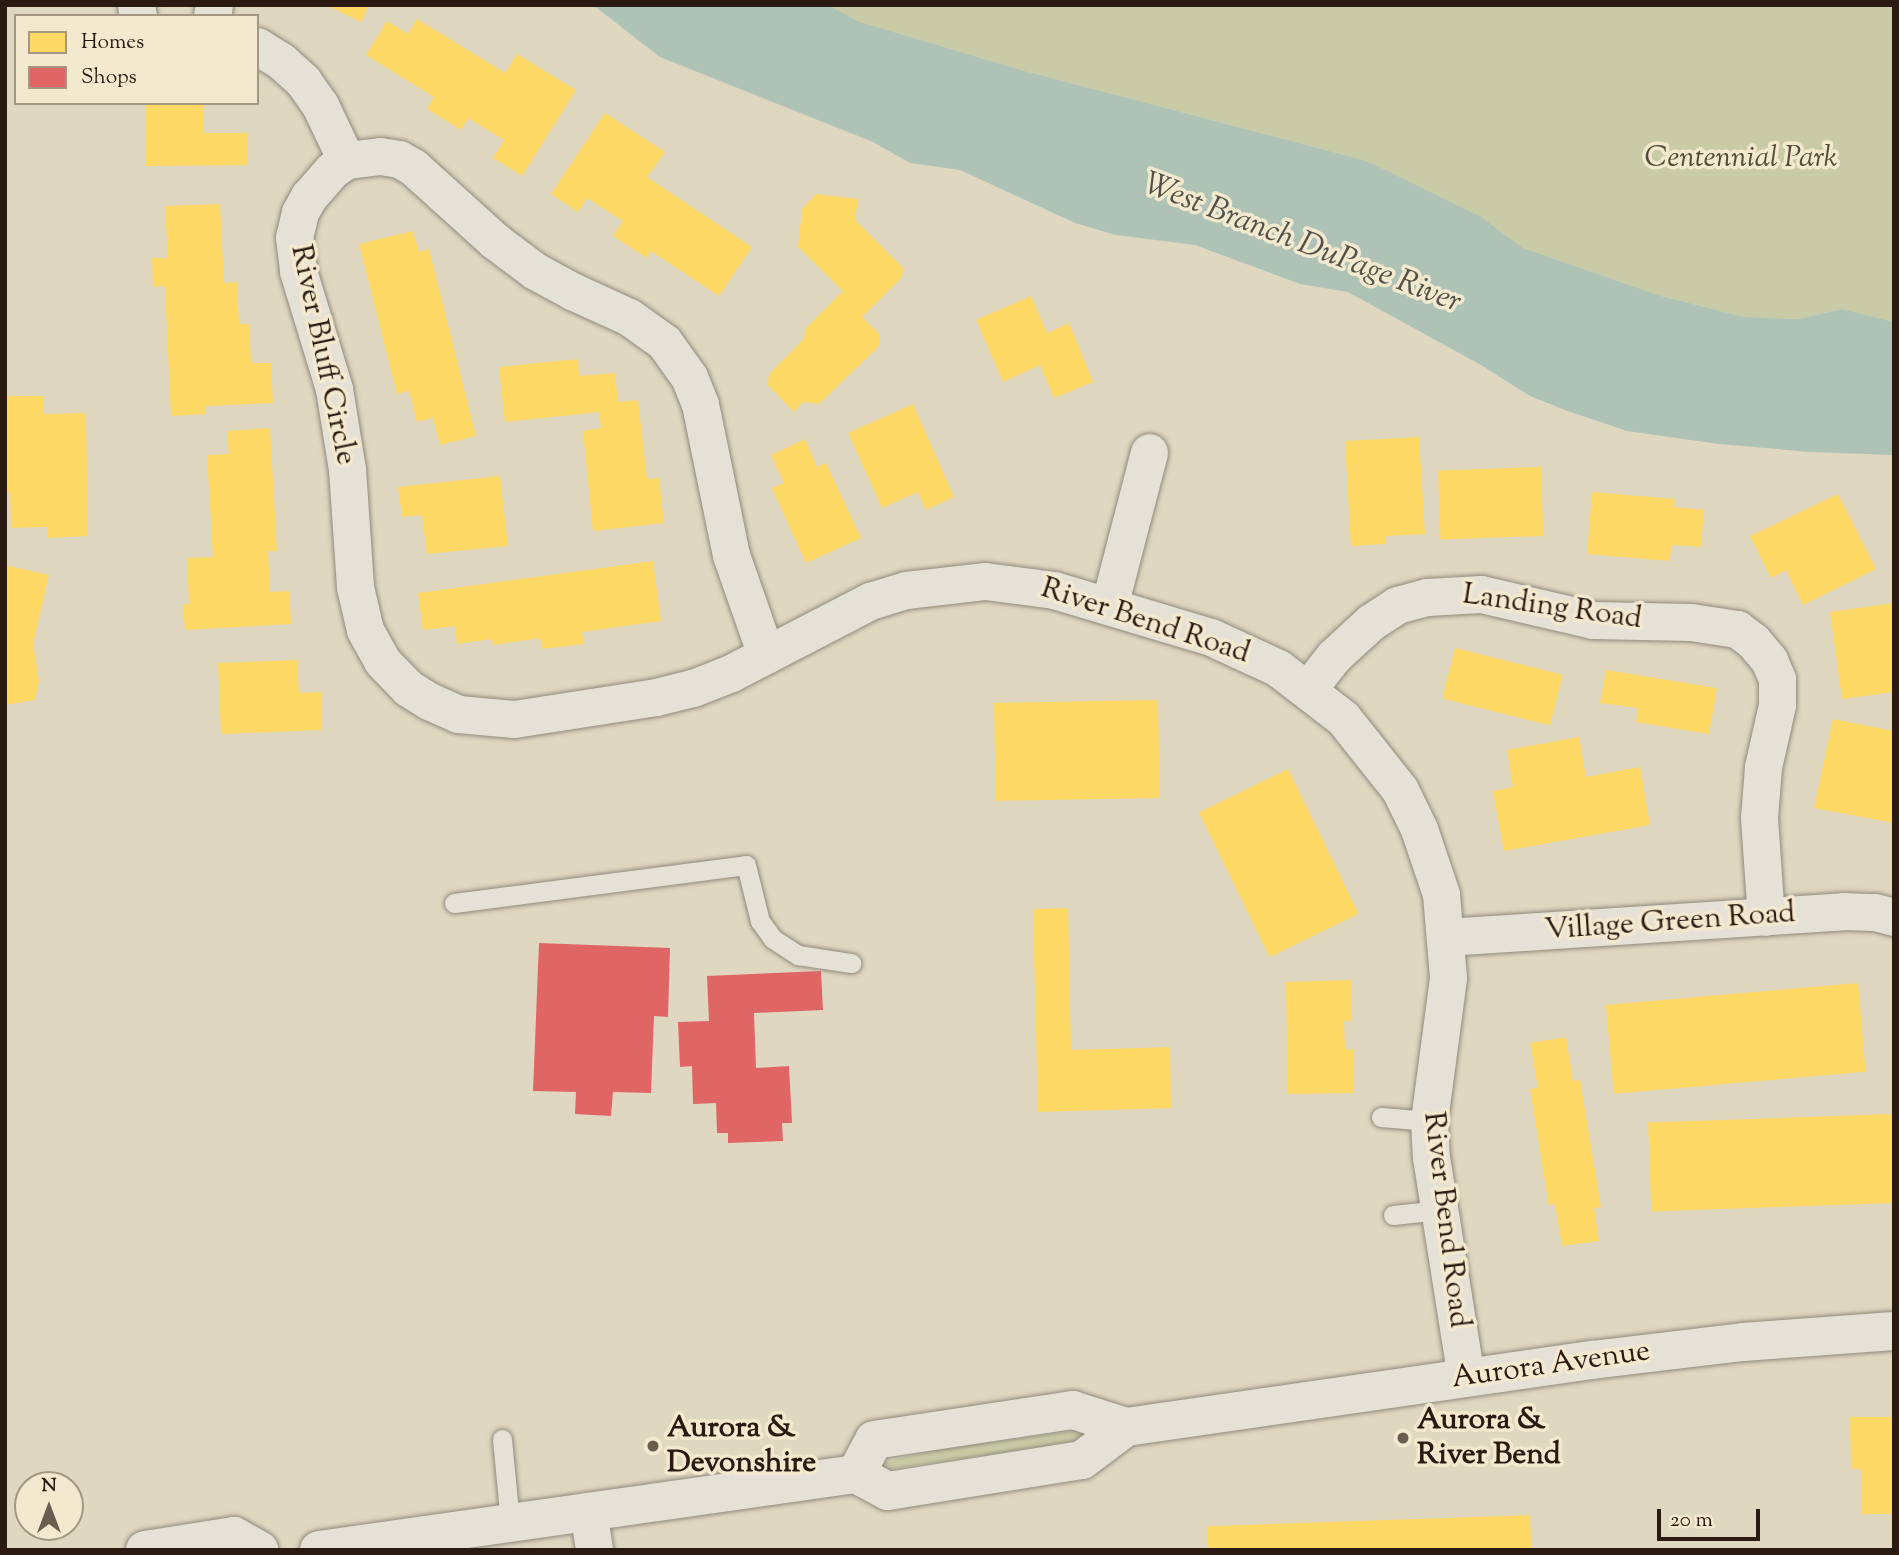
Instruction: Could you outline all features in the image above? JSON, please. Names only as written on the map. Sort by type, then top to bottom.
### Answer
[{"type":"main road","name":"Aurora Avenue","points":[[1126,1427],[1082,1461],[888,1491],[856,1474],[874,1440],[1073,1410],[1126,1427],[1466,1377],[1743,1342],[1894,1331]]},
{"type":"main road","points":[[319,1550],[856,1474]]},
{"type":"main road","points":[[145,1550],[234,1536],[259,1550]]},
{"type":"street","points":[[259,47],[281,61],[303,81],[320,105],[346,160],[380,156],[406,163],[495,241],[536,271],[629,317],[664,342],[689,377],[700,404],[732,555],[766,655]]},
{"type":"street","name":"River Bluff Circle","points":[[346,160],[309,196],[300,212],[295,237],[298,271],[334,389],[347,470],[355,587],[365,630],[382,661],[408,688],[458,714],[481,719],[514,719],[597,707]]},
{"type":"street","points":[[1109,606],[1149,452]]},
{"type":"street","name":"River Bend Road","points":[[597,707],[693,688],[766,655],[870,601],[906,590],[944,583],[985,581],[1020,583],[1211,637],[1278,668],[1307,690],[1343,718],[1400,790],[1419,829],[1441,894],[1448,978],[1429,1121],[1466,1377]]},
{"type":"street","name":"Landing Road","points":[[1307,690],[1334,656],[1371,622],[1397,605],[1427,597],[1481,594],[1594,620],[1691,622],[1737,629],[1753,641],[1769,660],[1777,679],[1777,705],[1763,767],[1759,818],[1766,917]]},
{"type":"street","name":"Village Green Road","points":[[1446,937],[1843,911],[1875,912],[1894,917]]},
{"type":"street","points":[[588,1511],[594,1550]]},
{"type":"lane","points":[[454,903],[746,865],[760,921],[773,939],[798,955],[851,963]]},
{"type":"lane","points":[[1381,1117],[1429,1121]]},
{"type":"lane","points":[[1393,1215],[1440,1210]]},
{"type":"lane","points":[[502,1439],[510,1522]]},
{"type":"green space","name":"Centennial Park","points":[[828,5],[1894,5],[1894,322],[1842,309],[1799,319],[1744,317],[1661,296],[1523,248],[1480,216],[1367,161],[1021,70],[860,22]]},
{"type":"green space","points":[[1088,1429],[1089,1436],[1067,1443],[875,1471],[875,1465],[929,1451]]},
{"type":"water","name":"West Branch DuPage River","points":[[593,5],[828,5],[860,22],[1021,70],[1367,161],[1480,216],[1523,248],[1661,296],[1744,317],[1799,319],[1842,309],[1894,322],[1894,455],[1810,452],[1719,444],[1627,431],[1565,410],[1530,396],[1481,365],[1348,292],[1300,284],[1195,245],[1116,235],[1075,223],[960,170],[910,163],[873,142],[660,57]]},
{"type":"building: Homes","points":[[326,5],[369,5],[361,22]]},
{"type":"building: Homes","points":[[417,19],[505,73],[517,54],[576,90],[522,176],[493,158],[504,140],[468,118],[461,130],[427,109],[434,97],[366,55],[387,21],[408,34]]},
{"type":"building: Homes","points":[[145,105],[204,105],[204,133],[248,133],[248,165],[146,166]]},
{"type":"building: Homes","points":[[605,113],[665,152],[647,177],[752,247],[719,296],[651,251],[647,258],[613,236],[623,221],[587,198],[578,212],[551,194]]},
{"type":"building: Homes","points":[[816,194],[858,199],[855,220],[903,268],[902,277],[862,317],[879,334],[879,346],[819,404],[803,402],[794,412],[768,385],[769,374],[804,339],[805,329],[843,291],[798,247],[802,209]]},
{"type":"building: Homes","points":[[220,204],[224,283],[237,282],[239,324],[249,324],[251,363],[271,363],[273,403],[206,406],[206,414],[171,416],[165,286],[153,287],[152,258],[168,258],[165,206]]},
{"type":"building: Homes","points":[[413,231],[419,252],[429,249],[476,436],[440,445],[433,418],[417,422],[409,391],[397,394],[359,244]]},
{"type":"building: Homes","points":[[1031,296],[1047,333],[1069,323],[1093,382],[1054,398],[1040,365],[1003,382],[976,320]]},
{"type":"building: Homes","points":[[578,359],[579,376],[615,373],[618,402],[638,400],[647,479],[659,478],[664,523],[593,531],[583,431],[601,428],[599,412],[505,422],[499,367]]},
{"type":"building: Homes","points":[[5,396],[43,396],[43,414],[86,413],[88,536],[47,538],[47,527],[11,528],[10,492],[5,492]]},
{"type":"building: Homes","points":[[913,404],[954,497],[926,510],[918,492],[882,508],[848,433]]},
{"type":"building: Homes","points":[[270,428],[277,551],[268,551],[270,592],[289,591],[291,624],[185,630],[183,604],[189,604],[187,558],[213,557],[207,455],[229,454],[227,431]]},
{"type":"building: Homes","points":[[1419,437],[1425,534],[1386,536],[1386,544],[1351,546],[1345,441]]},
{"type":"building: Homes","points":[[805,439],[817,467],[826,463],[861,538],[806,563],[772,488],[784,483],[771,455]]},
{"type":"building: Homes","points":[[1541,467],[1543,536],[1440,540],[1438,471]]},
{"type":"building: Homes","points":[[500,476],[508,546],[427,554],[422,515],[402,517],[398,487]]},
{"type":"building: Homes","points":[[1592,492],[1675,499],[1674,507],[1704,510],[1701,547],[1671,545],[1670,561],[1587,554]]},
{"type":"building: Homes","points":[[1838,494],[1876,569],[1803,605],[1786,570],[1771,578],[1750,536]]},
{"type":"building: Homes","points":[[653,561],[661,621],[582,632],[584,644],[542,649],[540,638],[493,645],[492,639],[457,644],[455,626],[423,630],[418,593]]},
{"type":"building: Homes","points":[[5,565],[49,575],[33,644],[39,681],[35,700],[5,705]]},
{"type":"building: Homes","points":[[1894,603],[1894,692],[1842,699],[1830,612]]},
{"type":"building: Homes","points":[[1455,648],[1563,675],[1550,725],[1442,698]]},
{"type":"building: Homes","points":[[297,660],[299,693],[321,692],[322,730],[221,734],[218,663]]},
{"type":"building: Homes","points":[[1606,670],[1717,688],[1709,734],[1636,722],[1638,708],[1600,703]]},
{"type":"building: Homes","points":[[1158,700],[1160,798],[996,801],[994,703]]},
{"type":"building: Homes","points":[[1833,719],[1894,731],[1894,823],[1814,808]]},
{"type":"building: Homes","points":[[1579,737],[1586,777],[1640,767],[1650,825],[1504,851],[1493,791],[1513,787],[1507,750]]},
{"type":"building: Homes","points":[[1288,769],[1359,914],[1270,957],[1199,812]]},
{"type":"building: Homes","points":[[1068,908],[1071,1050],[1170,1047],[1171,1108],[1038,1112],[1033,909]]},
{"type":"building: Homes","points":[[1351,980],[1351,1021],[1344,1021],[1345,1050],[1353,1049],[1354,1093],[1288,1094],[1286,982]]},
{"type":"building: Homes","points":[[1858,983],[1866,1072],[1614,1094],[1606,1005]]},
{"type":"building: Homes","points":[[1566,1037],[1573,1081],[1580,1080],[1601,1207],[1594,1208],[1599,1241],[1562,1246],[1555,1204],[1549,1206],[1530,1089],[1538,1088],[1530,1043]]},
{"type":"building: Homes","points":[[1891,1114],[1894,1203],[1651,1211],[1648,1122]]},
{"type":"building: Homes","points":[[1850,1417],[1894,1417],[1894,1514],[1861,1514],[1861,1469],[1851,1469]]},
{"type":"building: Homes","points":[[1530,1515],[1531,1550],[1208,1550],[1207,1526]]},
{"type":"building: Shops","points":[[539,943],[670,948],[668,1017],[654,1016],[651,1093],[613,1092],[611,1116],[575,1114],[576,1092],[533,1091]]},
{"type":"building: Shops","points":[[821,971],[823,1010],[754,1013],[756,1068],[789,1066],[792,1123],[782,1123],[783,1141],[728,1143],[728,1133],[717,1133],[716,1103],[693,1104],[692,1066],[680,1067],[678,1022],[709,1021],[707,976]]},
{"type":"place","name":"Aurora & River Bend","points":[[1403,1438]]},
{"type":"place","name":"Aurora & Devonshire","points":[[653,1446]]}]
